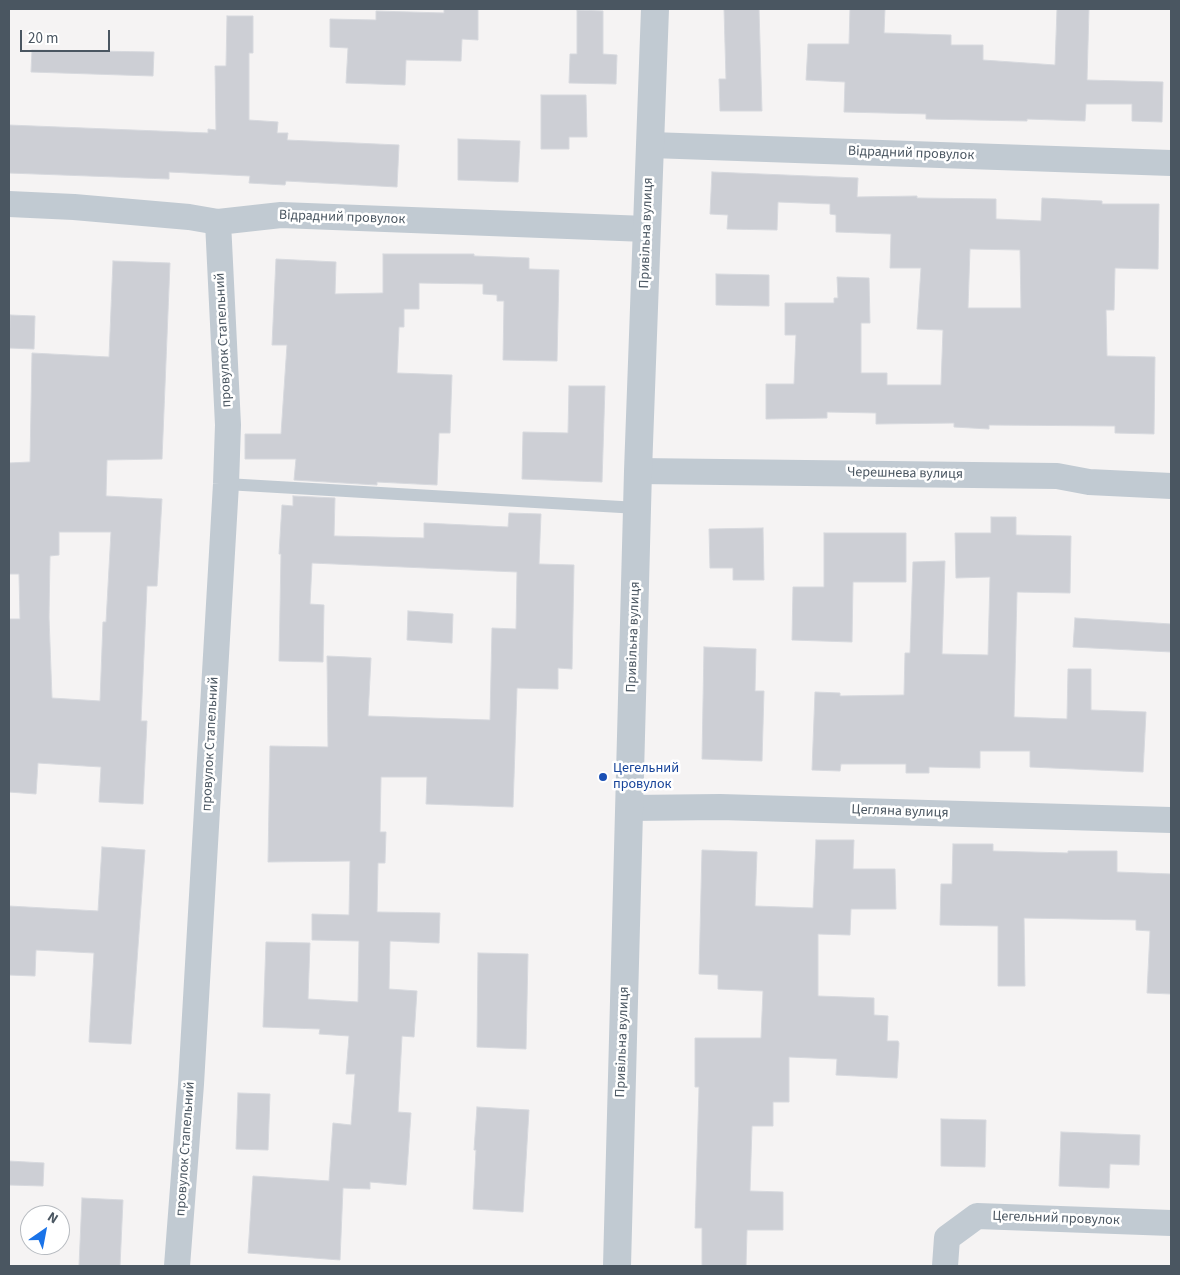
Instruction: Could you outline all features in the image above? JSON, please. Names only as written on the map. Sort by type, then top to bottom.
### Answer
[{"type":"street","name":"Привільна вулиця","points":[[617,1266],[638,470],[655,9]]},
{"type":"street","name":"Відрадний провулок","points":[[651,145],[1171,163]]},
{"type":"street","name":"Відрадний провулок","points":[[9,204],[74,207],[189,217],[218,222],[281,215],[646,229]]},
{"type":"street","name":"провулок Стапельний","points":[[177,1266],[192,1074],[226,484],[228,425],[218,222]]},
{"type":"street","name":"Черешнева вулиця","points":[[638,470],[1057,476],[1089,482],[1171,486]]},
{"type":"street","name":"Цегляна вулиця","points":[[629,808],[720,807],[1171,820]]},
{"type":"street","name":"Цегельний провулок","points":[[946,1266],[946,1238],[977,1216],[1171,1223]]},
{"type":"lane","points":[[226,484],[638,508]]},
{"type":"building","points":[[444,9],[478,9],[478,40],[462,39],[461,61],[406,60],[405,85],[346,83],[348,48],[330,47],[330,19],[376,20],[376,11],[444,13]]},
{"type":"building","points":[[724,9],[759,9],[762,111],[720,111],[719,79],[726,79]]},
{"type":"building","points":[[850,9],[885,9],[884,33],[951,35],[951,45],[983,45],[983,60],[1055,65],[1057,9],[1089,9],[1087,80],[1163,82],[1162,122],[1132,121],[1132,104],[1086,104],[1085,121],[926,119],[926,114],[844,112],[845,82],[806,80],[808,44],[849,44]]},
{"type":"building","points":[[577,10],[603,11],[603,54],[617,55],[616,84],[569,83],[570,54],[577,54]]},
{"type":"building","points":[[227,16],[253,16],[253,53],[249,53],[249,120],[278,122],[277,133],[288,133],[287,140],[399,145],[397,187],[286,181],[285,185],[249,183],[250,176],[169,172],[169,179],[9,173],[9,125],[208,133],[208,129],[216,130],[215,66],[226,66]]},
{"type":"building","points":[[32,50],[154,52],[153,76],[31,72]]},
{"type":"building","points":[[541,95],[586,95],[587,137],[569,137],[569,149],[541,149]]},
{"type":"building","points":[[458,139],[520,141],[518,182],[458,180]]},
{"type":"building","points":[[712,172],[858,178],[857,197],[917,196],[917,198],[996,199],[996,219],[1041,221],[1042,198],[1102,201],[1102,204],[1159,204],[1158,269],[1115,268],[1114,310],[1106,310],[1107,356],[1155,357],[1154,434],[1115,433],[1115,426],[989,425],[989,429],[954,427],[954,423],[876,424],[876,413],[827,412],[827,418],[766,419],[766,384],[794,384],[796,335],[785,335],[785,303],[834,303],[834,298],[838,298],[837,277],[869,278],[870,323],[861,323],[861,373],[887,373],[887,385],[941,385],[943,330],[917,329],[921,268],[890,268],[891,234],[836,232],[836,215],[830,214],[830,204],[778,202],[777,230],[727,229],[728,215],[710,214]],"holes":[[[970,249],[1020,250],[1021,308],[968,308]]]},
{"type":"building","points":[[383,254],[474,254],[474,256],[529,258],[529,269],[559,270],[557,361],[503,360],[504,301],[497,301],[497,295],[483,294],[483,284],[419,283],[419,309],[404,309],[404,327],[399,327],[397,373],[452,375],[450,433],[439,433],[437,485],[377,482],[377,485],[294,480],[296,459],[245,459],[245,434],[281,434],[287,345],[272,345],[276,259],[336,262],[335,294],[383,293]]},
{"type":"building","points":[[113,261],[170,263],[162,459],[107,460],[106,496],[162,499],[157,586],[147,586],[141,721],[147,721],[143,804],[99,802],[101,767],[38,763],[36,794],[9,792],[9,619],[20,619],[19,574],[9,574],[9,463],[30,462],[32,353],[109,357]],"holes":[[[59,532],[111,532],[106,622],[103,622],[100,701],[52,698],[49,617],[50,556],[59,555]]]},
{"type":"building","points":[[716,274],[769,275],[769,306],[716,305]]},
{"type":"building","points":[[10,315],[35,316],[34,349],[9,348]]},
{"type":"building","points":[[569,386],[605,386],[602,482],[522,479],[523,432],[568,433]]},
{"type":"building","points":[[293,496],[335,498],[334,536],[424,538],[424,523],[508,527],[509,513],[541,514],[539,564],[574,565],[572,669],[558,668],[558,689],[517,688],[513,807],[426,804],[427,777],[381,777],[380,832],[386,832],[385,863],[378,863],[377,912],[440,913],[439,943],[390,941],[389,989],[417,991],[414,1037],[402,1036],[398,1112],[411,1113],[406,1185],[370,1182],[370,1189],[343,1188],[340,1260],[248,1253],[253,1176],[329,1181],[333,1123],[351,1125],[355,1074],[346,1074],[349,1036],[319,1034],[320,1029],[263,1027],[266,942],[310,943],[308,999],[358,1002],[359,941],[312,940],[312,914],[349,915],[350,861],[268,862],[270,746],[328,747],[327,656],[371,658],[368,716],[490,720],[492,628],[516,629],[517,572],[312,563],[310,604],[324,605],[323,662],[279,661],[281,554],[279,554],[282,505],[293,506]]},
{"type":"building","points":[[991,517],[1016,517],[1016,535],[1071,536],[1070,593],[1017,592],[1014,717],[1067,719],[1068,669],[1091,669],[1091,710],[1146,712],[1143,772],[1030,767],[1030,751],[980,751],[980,768],[929,767],[929,773],[906,773],[906,764],[841,764],[840,771],[812,770],[815,692],[840,693],[840,696],[904,695],[905,653],[910,653],[913,562],[945,561],[942,654],[988,655],[990,577],[956,578],[955,533],[991,533]]},
{"type":"building","points":[[763,528],[764,580],[733,580],[733,568],[710,568],[709,529]]},
{"type":"building","points":[[824,533],[906,533],[906,582],[853,582],[852,642],[792,640],[793,587],[824,587]]},
{"type":"building","points":[[408,611],[453,614],[452,643],[407,640]]},
{"type":"building","points":[[1075,618],[1171,624],[1171,652],[1073,647]]},
{"type":"building","points":[[704,647],[756,649],[755,691],[764,691],[762,761],[702,759]]},
{"type":"building","points":[[816,840],[854,840],[853,869],[895,869],[896,909],[851,909],[850,935],[818,934],[818,996],[874,998],[874,1015],[888,1016],[887,1041],[898,1041],[899,1043],[897,1078],[836,1075],[837,1059],[789,1057],[789,1102],[773,1102],[773,1126],[752,1126],[750,1191],[783,1192],[783,1230],[747,1230],[746,1266],[702,1266],[702,1228],[695,1228],[699,1087],[695,1087],[695,1038],[761,1038],[763,991],[718,989],[718,975],[699,974],[702,850],[757,852],[755,906],[813,908]]},
{"type":"building","points":[[953,844],[993,844],[993,851],[1068,853],[1068,851],[1117,851],[1117,872],[1171,874],[1171,994],[1147,993],[1150,931],[1136,930],[1136,920],[1024,918],[1025,986],[998,986],[998,926],[940,925],[941,884],[952,884]]},
{"type":"building","points":[[102,847],[145,850],[131,1044],[89,1042],[94,953],[36,950],[35,976],[9,975],[9,906],[98,911]]},
{"type":"building","points":[[478,953],[528,954],[526,1049],[477,1047]]},
{"type":"building","points":[[238,1093],[270,1094],[268,1150],[236,1149]]},
{"type":"building","points":[[477,1107],[529,1110],[523,1212],[473,1209]]},
{"type":"building","points":[[941,1119],[986,1120],[985,1167],[941,1166]]},
{"type":"building","points":[[1061,1132],[1140,1135],[1139,1165],[1110,1164],[1109,1188],[1059,1186]]},
{"type":"building","points":[[9,1161],[44,1163],[43,1186],[9,1185]]},
{"type":"building","points":[[82,1198],[123,1200],[120,1266],[79,1266]]},
{"type":"place","name":"Цегельний провулок","points":[[603,777]]}]
